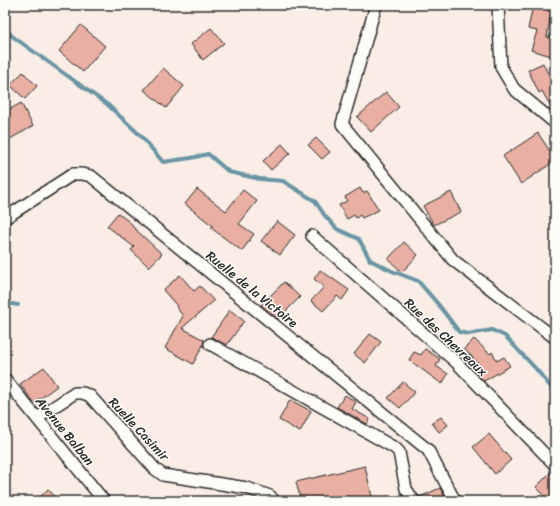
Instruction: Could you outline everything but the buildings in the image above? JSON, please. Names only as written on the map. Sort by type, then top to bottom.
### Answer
[{"type":"street","points":[[376,5],[342,124],[453,260],[555,338]]},
{"type":"street","points":[[498,5],[501,67],[514,89],[555,123]]},
{"type":"street","name":"Ruelle de la Victoire","points":[[5,218],[74,174],[91,176],[428,450],[455,501]]},
{"type":"street","name":"Rue des Chevreaux","points":[[312,236],[456,362],[555,465]]},
{"type":"street","points":[[210,344],[395,448],[399,452],[406,489],[414,501]]},
{"type":"street","name":"Avenue Balban","points":[[5,379],[104,501]]},
{"type":"street","name":"Ruelle Casimir","points":[[37,418],[76,393],[83,393],[90,396],[155,469],[163,475],[247,488],[270,496],[274,501]]},
{"type":"waterway","points":[[5,28],[12,36],[108,105],[141,136],[163,162],[208,154],[229,172],[260,179],[283,181],[315,201],[325,216],[337,229],[359,239],[370,260],[392,271],[418,281],[459,332],[468,334],[492,330],[505,336],[555,392]]},
{"type":"waterway","points":[[5,303],[18,305]]}]
